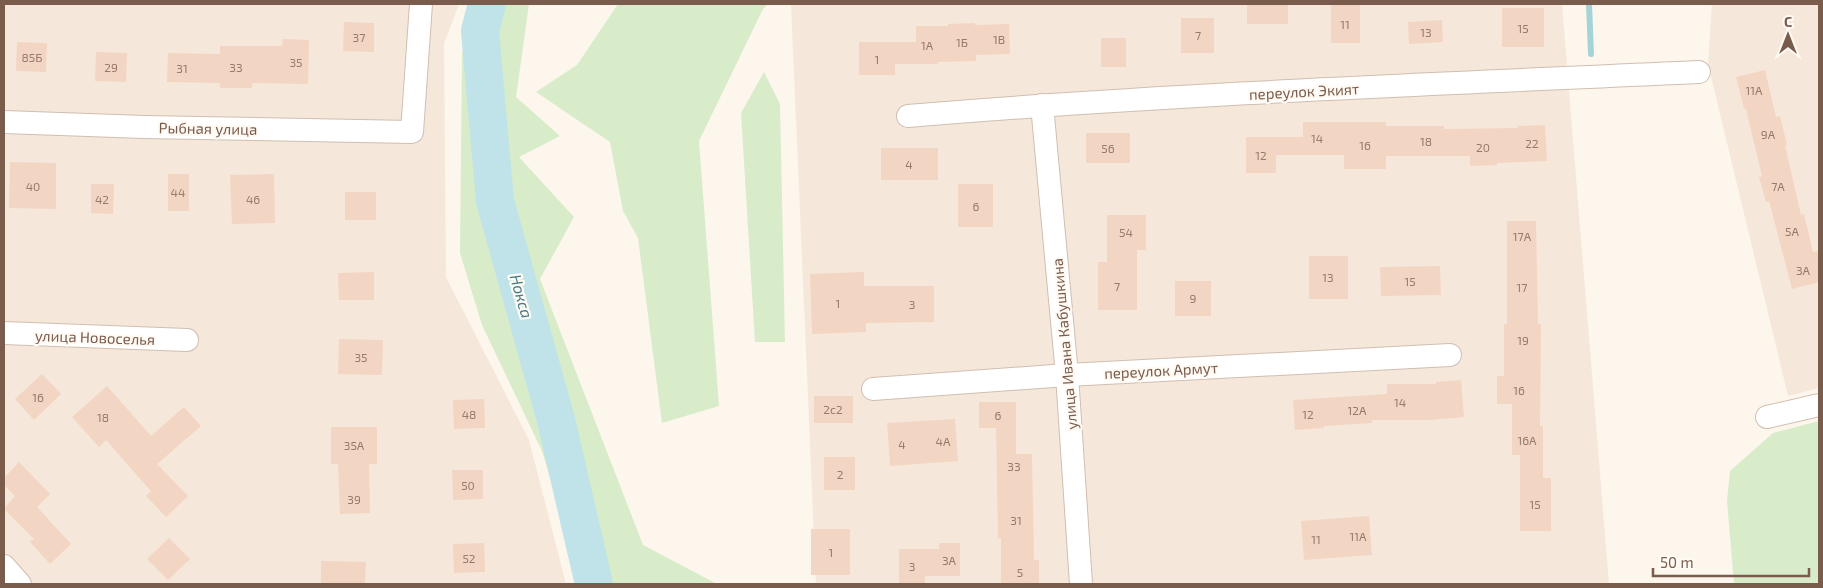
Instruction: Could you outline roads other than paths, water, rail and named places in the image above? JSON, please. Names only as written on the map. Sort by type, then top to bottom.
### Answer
[{"type":"street","name":"Рыбная улица","points":[[4,122],[154,128],[412,132],[421,4]]},
{"type":"street","name":"переулок Экият","points":[[908,116],[1042,105],[1699,72]]},
{"type":"street","name":"улица Ивана Кабушкина","points":[[1042,105],[1067,375],[1081,584]]},
{"type":"street","name":"улица Новоселья","points":[[4,333],[187,340]]},
{"type":"street","name":"переулок Армут","points":[[873,388],[1067,375],[1450,355]]},
{"type":"street","points":[[1766,417],[1819,405]]},
{"type":"street","points":[[4,566],[20,584]]},
{"type":"waterway","name":"Нокса","points":[[487,4],[480,31],[495,201],[556,420],[594,584]]},
{"type":"waterway","points":[[1589,4],[1591,54]]}]
